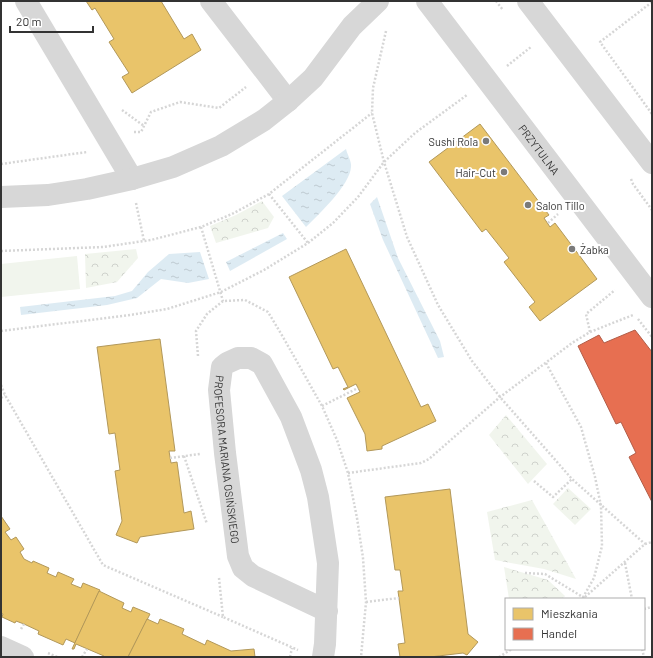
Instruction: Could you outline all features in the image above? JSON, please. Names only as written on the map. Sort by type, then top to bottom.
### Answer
[{"type":"street","points":[[26,1],[132,179]]},
{"type":"street","points":[[211,1],[288,101]]},
{"type":"street","name":"PRZYTULNA","points":[[427,1],[652,297]]},
{"type":"street","points":[[528,1],[652,163]]},
{"type":"street","points":[[1,197],[48,195],[132,179],[173,167],[221,146],[264,120],[314,78],[352,26],[374,5]]},
{"type":"street","name":"PROFESORA MARIANA OSIŃSKIEGO","points":[[314,655],[325,644],[327,611],[328,563],[318,496],[311,470],[291,417],[262,364],[252,358],[238,358],[222,367],[219,390],[225,453],[238,556],[243,568],[253,576],[327,611]]},
{"type":"street","points":[[1,647],[23,657]]},
{"type":"path","points":[[651,2],[600,42],[652,114]]},
{"type":"path","points":[[386,30],[373,88],[372,113],[384,162],[407,237],[438,306],[472,361],[500,397],[572,479],[600,506],[645,544]]},
{"type":"path","points":[[514,61],[519,56]]},
{"type":"path","points":[[132,132],[141,132],[151,112],[180,102],[219,108],[242,92],[255,78],[265,72]]},
{"type":"path","points":[[1,331],[167,309],[221,292],[264,270],[308,243],[333,223],[358,197],[384,162],[415,133],[458,102]]},
{"type":"path","points":[[1,251],[103,246],[144,241],[201,227],[232,214],[269,194],[372,113]]},
{"type":"path","points":[[1,164],[89,152]]},
{"type":"path","points":[[269,194],[308,243]]},
{"type":"path","points":[[548,223],[560,213]]},
{"type":"path","points":[[139,218],[144,241]]},
{"type":"path","points":[[201,227],[224,301]]},
{"type":"path","points":[[590,332],[586,314],[615,290]]},
{"type":"path","points":[[198,359],[196,331],[207,314],[224,301],[244,300],[268,312],[322,406],[337,440],[348,473],[363,558],[366,602],[361,657]]},
{"type":"path","points":[[348,473],[421,463],[429,459],[500,397],[572,343],[590,332],[634,314]]},
{"type":"path","points":[[546,363],[581,427],[595,477],[600,506],[602,546],[594,578],[584,598]]},
{"type":"path","points":[[1,385],[5,395],[103,565],[292,648],[314,655]]},
{"type":"path","points":[[322,406],[358,388]]},
{"type":"path","points":[[1,398],[5,395]]},
{"type":"path","points":[[170,458],[206,453]]},
{"type":"path","points":[[184,456],[208,529]]},
{"type":"path","points":[[534,481],[552,497],[572,479]]},
{"type":"path","points":[[585,598],[645,544],[652,542]]},
{"type":"path","points":[[624,562],[632,598]]},
{"type":"path","points":[[218,573],[223,617]]},
{"type":"path","points":[[524,573],[545,574],[582,598]]},
{"type":"path","points":[[366,602],[399,598]]},
{"type":"path","points":[[290,657],[292,648]]},
{"type":"path","points":[[82,657],[87,649]]},
{"type":"path","points":[[499,657],[510,650]]},
{"type":"green space","points":[[262,201],[274,217],[268,228],[216,243],[210,226],[236,215]]},
{"type":"green space","points":[[136,249],[138,258],[117,282],[86,288],[85,254]]},
{"type":"green space","points":[[77,256],[80,289],[1,297],[1,264]]},
{"type":"green space","points":[[506,415],[547,464],[528,484],[489,435]]},
{"type":"green space","points":[[568,488],[591,509],[575,525],[553,504]]},
{"type":"green space","points":[[532,500],[576,579],[544,569],[495,560],[487,512]]},
{"type":"green space","points":[[504,567],[548,580],[565,596],[562,598],[509,598]]},
{"type":"water","points":[[346,149],[351,165],[345,182],[333,199],[306,227],[282,196]]},
{"type":"water","points":[[377,197],[398,258],[440,341],[444,357],[438,358],[383,240],[370,204]]},
{"type":"water","points":[[283,233],[287,239],[230,271],[226,262]]},
{"type":"water","points":[[200,252],[209,279],[188,283],[161,279],[137,298],[107,305],[21,315],[20,307],[115,296],[132,291],[148,272],[169,254]]},
{"type":"building: Mieszkania","points":[[86,1],[161,1],[184,39],[192,34],[201,50],[132,93],[122,77],[129,73],[109,42],[114,39],[95,8],[92,10]]},
{"type":"building: Mieszkania","points":[[480,124],[549,215],[544,218],[550,227],[555,223],[597,279],[540,321],[529,307],[535,302],[504,262],[509,258],[486,229],[482,232],[429,162]]},
{"type":"building: Mieszkania","points":[[346,249],[421,407],[428,404],[436,421],[382,446],[382,449],[367,451],[365,434],[347,398],[360,392],[356,384],[344,390],[343,389],[348,387],[338,367],[333,369],[289,277]]},
{"type":"building: Mieszkania","points":[[160,339],[175,451],[169,451],[171,463],[177,462],[184,513],[191,511],[194,529],[140,537],[137,543],[116,535],[122,521],[115,471],[120,470],[115,433],[109,434],[97,347]]},
{"type":"building: Mieszkania","points":[[450,489],[468,634],[478,642],[467,655],[463,653],[430,657],[400,657],[398,644],[405,643],[398,591],[403,591],[400,570],[395,570],[385,497]]},
{"type":"building: Mieszkania","points":[[1,516],[10,529],[5,532],[11,540],[16,537],[24,549],[20,552],[24,559],[49,568],[47,573],[56,577],[58,572],[74,579],[71,584],[81,588],[83,583],[100,590],[75,643],[66,639],[63,645],[38,634],[39,631],[24,624],[16,621],[15,623],[2,617]]},
{"type":"building: Mieszkania","points":[[99,591],[124,603],[122,608],[131,612],[133,607],[150,614],[128,657],[104,657],[76,644],[74,649],[72,649]]},
{"type":"building: Mieszkania","points":[[147,619],[158,624],[160,619],[184,629],[182,634],[205,645],[207,640],[231,651],[254,649],[255,657],[128,657]]},
{"type":"building: Handel","points":[[635,330],[652,352],[652,502],[629,457],[636,453],[621,422],[616,424],[578,346],[599,335],[604,343]]},
{"type":"place","name":"Sushi Rola","points":[[486,141]]},
{"type":"place","name":"Hair-Cut","points":[[504,172]]},
{"type":"place","name":"Salon Tillo","points":[[528,205]]},
{"type":"place","name":"Żabka","points":[[572,249]]}]
